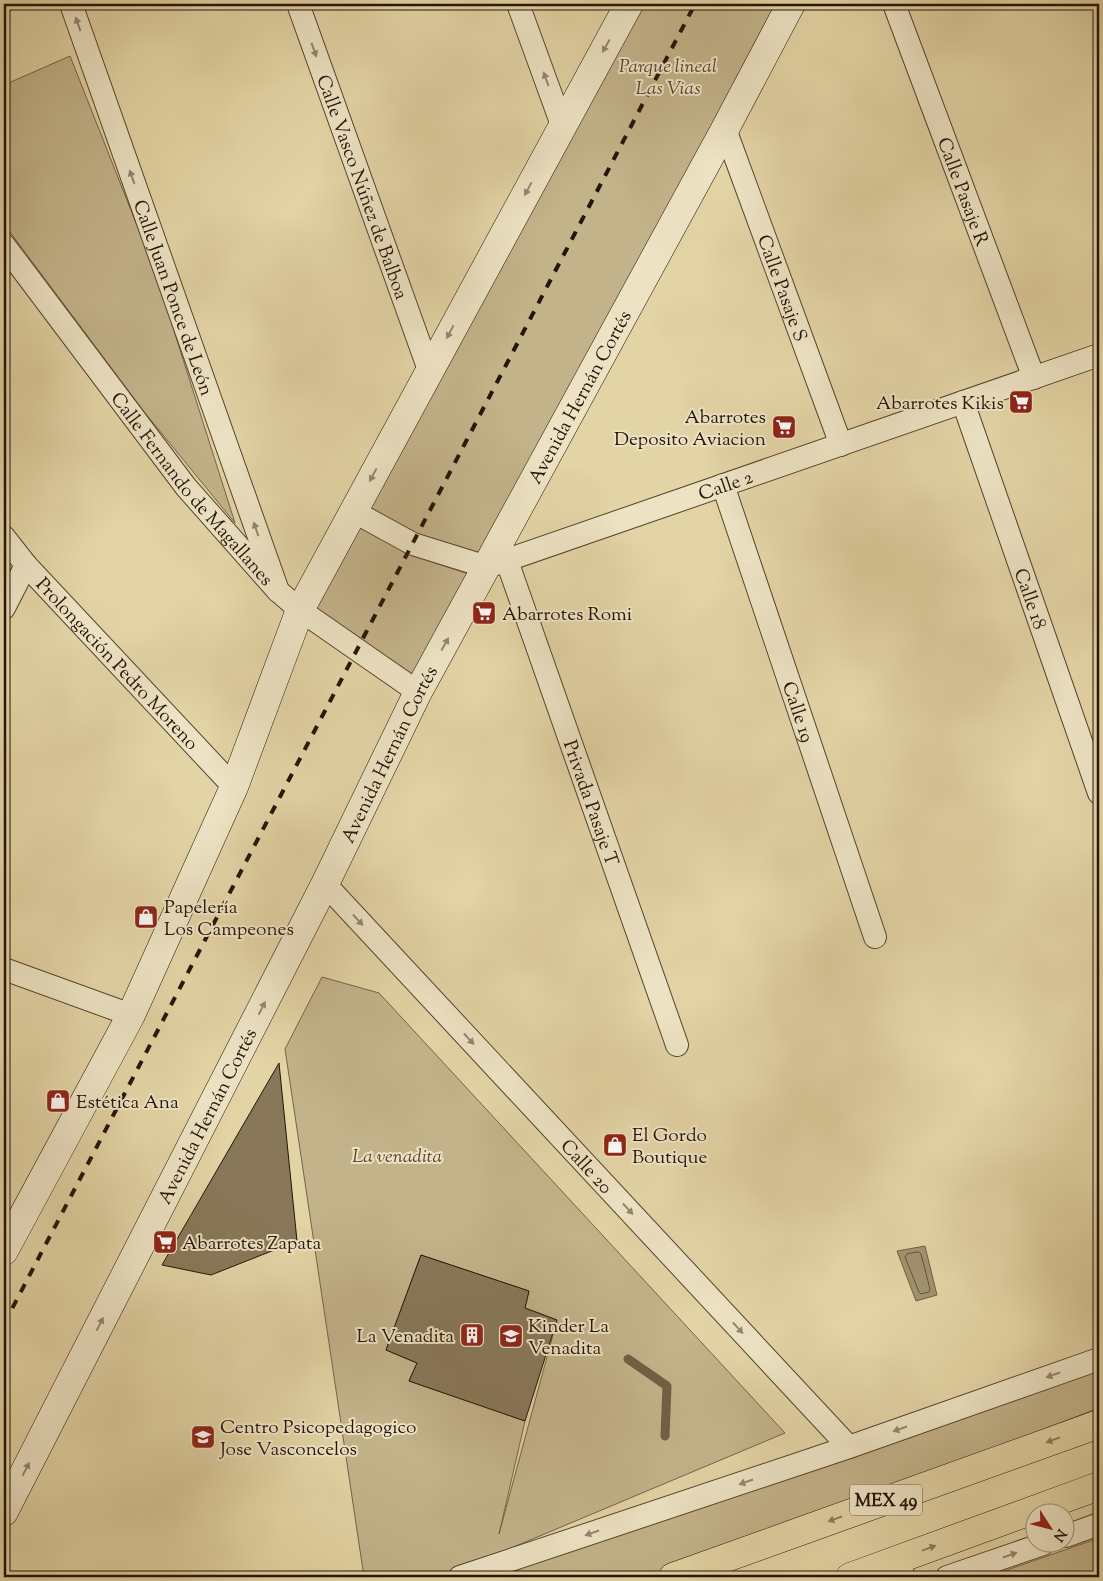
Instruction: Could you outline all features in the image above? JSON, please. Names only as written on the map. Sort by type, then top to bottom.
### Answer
[{"type":"main road","points":[[4,1251],[131,1015],[234,787],[300,610],[629,4]]},
{"type":"main road","name":"Avenida Hernán Cortés","points":[[4,1512],[325,884],[418,692],[497,564],[791,4]]},
{"type":"main road","name":"MEX 49","points":[[673,1577],[1099,1424]]},
{"type":"main road","points":[[850,1577],[901,1568],[1099,1486]]},
{"type":"street","name":"Calle Juan Ponce de León","points":[[71,4],[278,591]]},
{"type":"street","name":"Calle Vasco Núñez de Balboa","points":[[298,4],[430,370]]},
{"type":"street","points":[[518,4],[562,125]]},
{"type":"street","name":"Calle Pasaje R","points":[[894,4],[1034,378]]},
{"type":"street","name":"Calle Pasaje S","points":[[725,129],[841,445]]},
{"type":"street","name":"Calle Fernando de Magallanes","points":[[4,245],[186,487],[278,591],[300,610],[418,692]]},
{"type":"street","name":"Calle 2","points":[[497,564],[1099,355]]},
{"type":"street","name":"Calle 18","points":[[964,402],[1099,793]]},
{"type":"street","name":"Calle 19","points":[[723,485],[875,937]]},
{"type":"street","points":[[353,511],[413,544],[497,564]]},
{"type":"street","name":"Prolongación Pedro Moreno","points":[[4,537],[26,565],[234,787]]},
{"type":"street","name":"Privada Pasaje T","points":[[497,564],[676,1045]]},
{"type":"street","points":[[4,608],[26,565]]},
{"type":"street","name":"Calle 20","points":[[325,884],[849,1447]]},
{"type":"street","points":[[4,969],[131,1015]]},
{"type":"street","points":[[460,1577],[849,1447],[1099,1359]]},
{"type":"street","points":[[1076,1532],[1099,1524]]},
{"type":"street","points":[[947,1577],[1026,1550]]},
{"type":"green space","name":"Parque lineal Las Vias","points":[[631,4],[780,4],[481,555],[417,536],[369,508]]},
{"type":"green space","points":[[70,56],[155,271],[235,523],[145,413],[4,224],[4,85]]},
{"type":"green space","points":[[357,526],[429,561],[472,575],[414,678],[314,608]]},
{"type":"green space","name":"La venadita","points":[[322,977],[379,993],[785,1433],[442,1577],[364,1577],[285,1049]],"holes":[[[421,1255],[529,1291],[525,1308],[557,1320],[499,1534],[525,1421],[409,1381],[417,1363],[386,1350]]]},
{"type":"green space","points":[[1099,1356],[1099,1408],[658,1577],[497,1577]]},
{"type":"green space","points":[[1099,1538],[1099,1577],[987,1577],[1053,1554],[1076,1554],[1076,1546]]},
{"type":"water","points":[[925,1246],[937,1295],[916,1301],[897,1251]]},
{"type":"building","points":[[279,1063],[297,1241],[211,1275],[162,1265]]},
{"type":"building","name":"La Venadita","points":[[421,1255],[529,1291],[525,1308],[557,1320],[525,1421],[409,1381],[417,1363],[386,1350]]},
{"type":"waterway","points":[[628,1359],[667,1386],[665,1436]]},
{"type":"railway","points":[[4,1324],[695,4]]},
{"type":"place","name":"Abarrotes Kikis","points":[[1021,402]]},
{"type":"place","name":"Abarrotes Deposito Aviacion","points":[[784,427]]},
{"type":"place","name":"Abarrotes Romi","points":[[484,613]]},
{"type":"place","name":"Papelería Los Campeones","points":[[146,917]]},
{"type":"place","name":"Estética Ana","points":[[58,1101]]},
{"type":"place","name":"El Gordo Boutique","points":[[615,1145]]},
{"type":"place","name":"Abarrotes Zapata","points":[[165,1242]]},
{"type":"place","name":"La Venadita","points":[[472,1335]]},
{"type":"place","name":"Kinder La Venadita","points":[[511,1336]]},
{"type":"place","name":"Centro Psicopedagogico Jose Vasconcelos","points":[[203,1437]]}]
